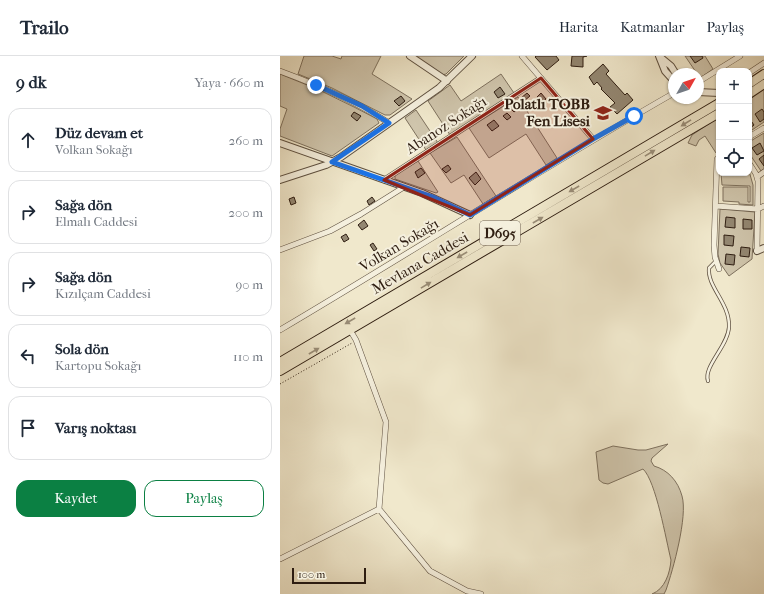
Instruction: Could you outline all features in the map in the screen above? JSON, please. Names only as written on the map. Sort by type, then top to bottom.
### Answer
[{"type":"main road","points":[[752,82],[764,74]]},
{"type":"main road","points":[[752,92],[764,84]]},
{"type":"main road","name":"Mevlana Caddesi","points":[[280,362],[717,104]]},
{"type":"main road","name":"Mevlana Caddesi","points":[[280,371],[716,115]]},
{"type":"street","points":[[410,56],[447,81]]},
{"type":"street","points":[[280,180],[332,162],[447,81],[472,56]]},
{"type":"street","points":[[522,56],[593,139]]},
{"type":"street","points":[[659,56],[672,68]]},
{"type":"street","points":[[659,56],[663,68],[668,74]]},
{"type":"street","points":[[704,78],[740,56]]},
{"type":"street","points":[[752,71],[764,63]]},
{"type":"street","points":[[280,71],[351,101],[389,123]]},
{"type":"street","name":"Abanoz Sokağı","points":[[384,180],[541,78]]},
{"type":"street","points":[[704,92],[716,93]]},
{"type":"street","name":"Volkan Sokağı","points":[[280,330],[593,139],[668,96]]},
{"type":"street","points":[[752,135],[764,128]]},
{"type":"street","points":[[280,144],[433,197],[470,215]]},
{"type":"street","points":[[752,168],[757,177],[757,250],[764,248]]},
{"type":"street","points":[[757,177],[764,172]]},
{"type":"street","points":[[717,176],[714,245],[716,261],[719,269]]},
{"type":"street","points":[[280,250],[335,229],[404,187]]},
{"type":"street","points":[[716,206],[758,209],[764,206]]},
{"type":"street","points":[[350,330],[356,340],[386,422],[379,509],[430,571],[468,591],[481,594]]},
{"type":"street","points":[[280,559],[379,509]]},
{"type":"lane","points":[[708,380],[707,377],[710,366],[722,349],[729,328],[728,317],[724,304],[710,278],[709,268],[716,261]]},
{"type":"path","points":[[280,384],[356,340]]},
{"type":"highlighted area","points":[[541,78],[593,139],[470,215],[384,180]]},
{"type":"shaded area","points":[[304,56],[332,56],[341,59],[342,56],[381,56],[372,74],[412,99],[390,115],[385,115],[332,88],[298,74]]},
{"type":"shaded area","points":[[414,56],[464,56],[446,74],[442,75]]},
{"type":"shaded area","points":[[685,56],[705,56],[713,69],[704,75],[704,68],[693,68]]},
{"type":"shaded area","points":[[280,74],[317,89],[354,107],[377,119],[379,123],[332,156],[280,136],[280,129],[287,109],[280,106]]},
{"type":"shaded area","points":[[501,74],[514,93],[450,135],[428,101],[450,85],[461,101]]},
{"type":"shaded area","points":[[764,89],[764,122],[752,130],[752,104],[752,96]]},
{"type":"shaded area","points":[[518,97],[557,158],[546,165],[526,134],[489,158],[469,128]]},
{"type":"shaded area","points":[[416,110],[438,143],[426,150],[405,118]]},
{"type":"shaded area","points":[[716,119],[716,153],[705,136],[699,140],[696,146],[688,143],[692,135]]},
{"type":"shaded area","points":[[764,133],[764,169],[761,171],[752,158],[752,140]]},
{"type":"shaded area","points":[[457,137],[496,196],[483,204],[464,175],[451,183],[430,153]]},
{"type":"shaded area","points":[[418,161],[438,192],[436,193],[395,179],[395,175]]},
{"type":"shaded area","points":[[721,176],[750,176],[753,185],[753,205],[723,201],[723,187],[748,187],[748,202],[750,202],[750,186],[722,185]]},
{"type":"shaded area","points":[[720,209],[755,212],[752,259],[729,276],[720,263],[718,254]]},
{"type":"shaded area","points":[[668,444],[652,458],[651,461],[654,466],[668,473],[678,486],[682,496],[683,516],[676,557],[666,590],[664,594],[652,594],[657,592],[666,580],[671,560],[652,485],[643,469],[608,484],[603,483],[599,480],[596,452],[613,446],[646,450]]},
{"type":"building","points":[[556,56],[559,60],[547,70],[535,57]]},
{"type":"building","points":[[572,56],[587,56],[583,57],[583,67],[571,66]]},
{"type":"building","points":[[690,56],[702,56],[703,58],[695,63]]},
{"type":"building","points":[[603,64],[609,71],[606,74],[625,95],[627,93],[633,100],[617,114],[610,107],[615,103],[601,89],[602,88],[597,82],[594,85],[589,77]]},
{"type":"building","points":[[500,87],[505,94],[498,98],[494,92]]},
{"type":"building","points":[[527,93],[530,96],[524,101],[521,98]]},
{"type":"building","points":[[541,93],[546,99],[541,103],[537,97]]},
{"type":"building","points":[[401,96],[405,101],[399,106],[394,101]]},
{"type":"building","points":[[515,103],[519,108],[514,112],[510,108]]},
{"type":"building","points":[[762,109],[764,112],[764,119],[760,122],[755,114]]},
{"type":"building","points":[[354,112],[361,116],[357,121],[351,116]]},
{"type":"building","points":[[507,113],[511,117],[507,120],[503,116]]},
{"type":"building","points":[[494,120],[499,126],[492,131],[487,125]]},
{"type":"building","points":[[430,137],[433,141],[429,144],[425,140]]},
{"type":"building","points":[[760,143],[764,151],[757,155],[752,148]]},
{"type":"building","points":[[764,155],[764,166],[759,159]]},
{"type":"building","points":[[448,165],[451,169],[446,173],[442,169]]},
{"type":"building","points":[[421,168],[425,173],[418,178],[415,172]]},
{"type":"building","points":[[476,172],[481,179],[475,185],[469,178]]},
{"type":"building","points":[[294,197],[296,203],[291,205],[289,199]]},
{"type":"building","points":[[372,197],[375,201],[369,205],[367,201]]},
{"type":"building","points":[[726,217],[735,218],[735,228],[725,227]]},
{"type":"building","points":[[743,219],[752,220],[752,229],[743,229]]},
{"type":"building","points":[[364,220],[368,226],[362,230],[358,225]]},
{"type":"building","points":[[346,234],[349,239],[344,242],[341,237]]},
{"type":"building","points":[[724,235],[734,236],[733,246],[724,245]]},
{"type":"building","points":[[373,243],[377,249],[374,251],[370,245]]},
{"type":"building","points":[[741,247],[750,248],[749,257],[740,256]]},
{"type":"building","points":[[726,254],[735,255],[734,265],[725,264]]},
{"type":"place","name":"Polatlı TOBB Fen Lisesi","points":[[603,113]]},
{"type":"route","points":[[316,85],[362,106],[389,123],[332,162],[433,197],[470,215],[593,139],[634,116]]}]
